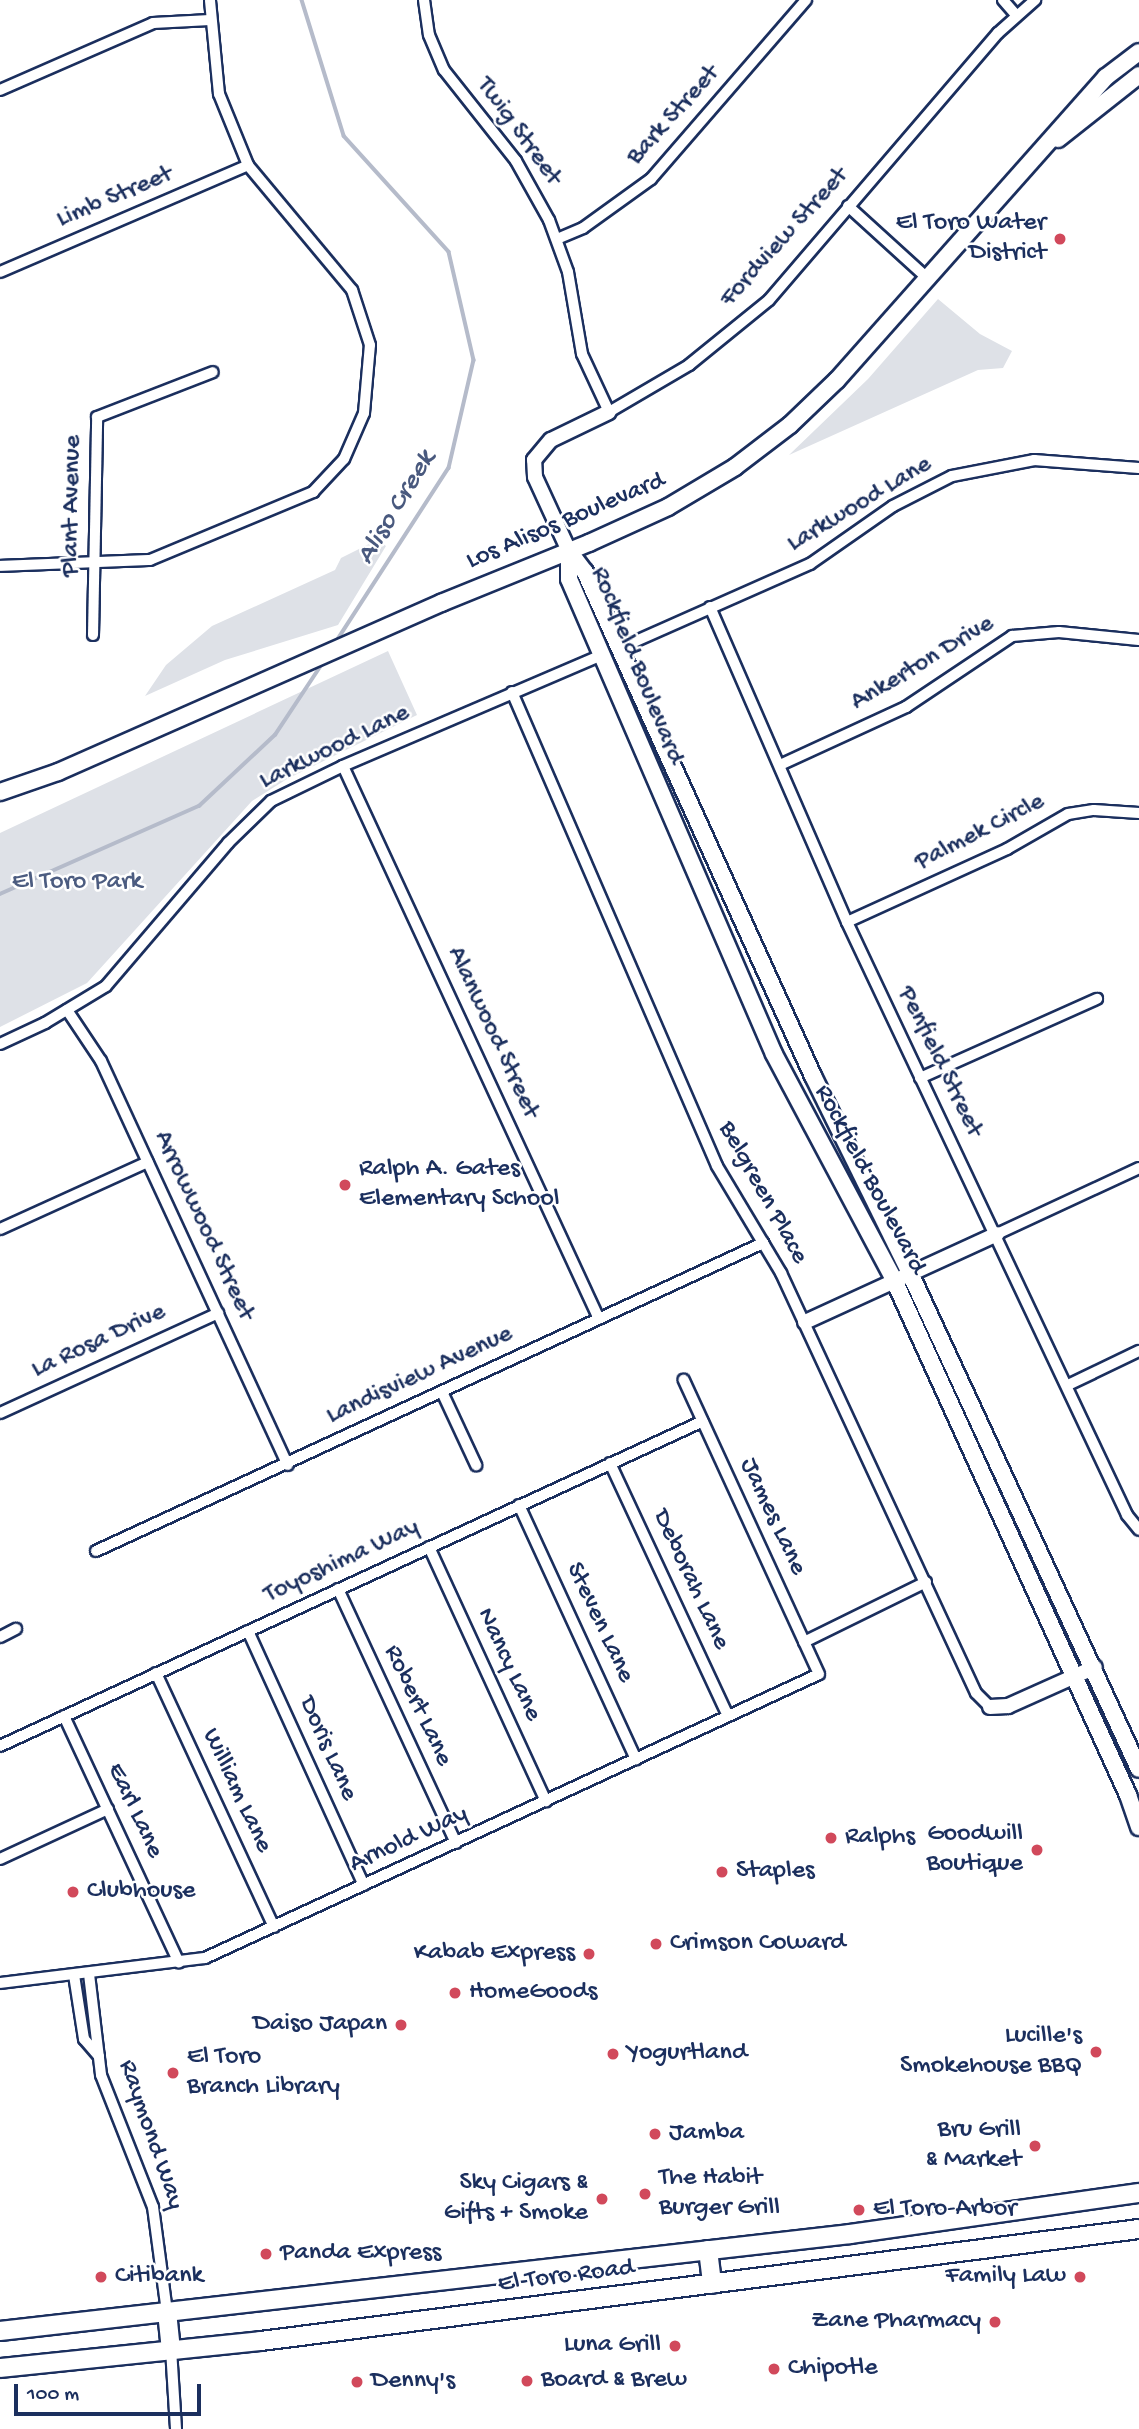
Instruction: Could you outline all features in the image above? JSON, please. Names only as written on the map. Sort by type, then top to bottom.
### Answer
[{"type":"main road","name":"Los Alisos Boulevard","points":[[0,792],[58,772],[668,507],[757,451],[837,380],[1106,78],[1139,52]]},
{"type":"main road","name":"Los Alisos Boulevard","points":[[1046,144],[1072,132],[1139,75]]},
{"type":"main road","name":"Rockfield Boulevard","points":[[569,551],[585,572],[813,1076],[910,1273],[1095,1667],[1139,1769]]},
{"type":"main road","name":"Rockfield Boulevard","points":[[569,551],[569,579],[774,1054],[894,1280],[1075,1676],[1139,1828]]},
{"type":"main road","name":"El Toro Road","points":[[0,2331],[708,2250],[1139,2193]]},
{"type":"main road","name":"El Toro Road","points":[[0,2368],[261,2342],[1139,2229]]},
{"type":"main road","points":[[708,2250],[712,2284]]},
{"type":"main road","points":[[167,2312],[171,2349]]},
{"type":"street","points":[[0,566],[150,559],[313,492],[344,459],[364,413],[370,345],[352,290],[248,165],[219,94],[209,20],[209,0]]},
{"type":"street","name":"Twig Street","points":[[424,0],[429,35],[444,70],[516,161],[557,239],[568,272],[582,354],[609,412]]},
{"type":"street","name":"Bark Street","points":[[557,239],[583,228],[651,179],[806,0]]},
{"type":"street","points":[[1003,0],[1016,15]]},
{"type":"street","name":"Fordview Street","points":[[534,460],[551,440],[660,385],[730,335],[769,300],[1016,15],[1035,0]]},
{"type":"street","points":[[0,90],[153,23],[209,20]]},
{"type":"street","name":"Limb Street","points":[[0,272],[248,165]]},
{"type":"street","points":[[848,206],[927,278]]},
{"type":"street","name":"Plant Avenue","points":[[93,635],[97,417],[213,372]]},
{"type":"street","name":"Rockfield Boulevard","points":[[534,460],[535,477],[569,551]]},
{"type":"street","name":"Larkwood Lane","points":[[618,649],[810,564],[893,506],[952,476],[1034,460],[1139,468]]},
{"type":"street","name":"Penfield Street","points":[[710,607],[847,922],[1128,1515],[1139,1530]]},
{"type":"street","name":"Ankerton Drive","points":[[780,765],[906,707],[1012,636],[1059,632],[1139,640]]},
{"type":"street","name":"Larkwood Lane","points":[[0,1044],[67,1010],[106,986],[256,814],[271,801],[343,765],[602,655]]},
{"type":"street","name":"Belgreen Place","points":[[512,692],[700,1131],[805,1322],[976,1693],[990,1707]]},
{"type":"street","name":"Alanwood Street","points":[[343,765],[599,1320]]},
{"type":"street","name":"Palmek Circle","points":[[847,922],[1007,849],[1068,814],[1094,810],[1139,813]]},
{"type":"street","points":[[920,1078],[1097,999]]},
{"type":"street","name":"Arrowwood Street","points":[[67,1010],[101,1061],[288,1465]]},
{"type":"street","points":[[0,1229],[148,1161]]},
{"type":"street","points":[[805,1322],[1139,1168]]},
{"type":"street","name":"Landisview Avenue","points":[[96,1551],[288,1465],[763,1243]]},
{"type":"street","name":"La Rosa Drive","points":[[0,1413],[218,1313]]},
{"type":"street","points":[[1068,1385],[1139,1351]]},
{"type":"street","name":"James Lane","points":[[684,1380],[819,1674]]},
{"type":"street","points":[[442,1392],[476,1465]]},
{"type":"street","name":"Toyoshima Way","points":[[0,1746],[703,1421]]},
{"type":"street","name":"Deborah Lane","points":[[610,1463],[728,1716]]},
{"type":"street","name":"Steven Lane","points":[[519,1506],[636,1759]]},
{"type":"street","name":"Nancy Lane","points":[[429,1547],[546,1801]]},
{"type":"street","points":[[804,1642],[926,1582]]},
{"type":"street","name":"Robert Lane","points":[[338,1590],[456,1843]]},
{"type":"street","points":[[0,1636],[16,1629]]},
{"type":"street","name":"Doris Lane","points":[[248,1631],[364,1885]]},
{"type":"street","points":[[990,1707],[1008,1706],[1095,1667]]},
{"type":"street","name":"William Lane","points":[[156,1673],[274,1927]]},
{"type":"street","name":"Arnold Way","points":[[0,1983],[205,1958],[819,1674]]},
{"type":"street","name":"Earl Lane","points":[[64,1716],[179,1963]]},
{"type":"street","points":[[0,1859],[108,1809]]},
{"type":"street","name":"Raymond Way","points":[[89,1974],[105,2091],[153,2207],[167,2312]]},
{"type":"street","name":"Raymond Way","points":[[74,1975],[84,2039],[99,2056]]},
{"type":"street","points":[[171,2349],[176,2429]]},
{"type":"green space","points":[[938,299],[980,334],[1012,351],[1003,368],[978,370],[789,455],[868,379]]},
{"type":"green space","points":[[377,540],[386,546],[338,625],[225,660],[145,696],[166,665],[212,626],[335,570],[341,558]]},
{"type":"green space","name":"El Toro Park","points":[[388,651],[417,715],[287,779],[252,801],[87,983],[0,1027],[0,833]]},
{"type":"waterway","name":"Aliso Creek","points":[[302,0],[344,136],[449,252],[474,360],[449,468],[336,643]]},
{"type":"waterway","name":"Aliso Creek","points":[[0,894],[199,806],[275,735],[324,661]]},
{"type":"place","name":"El Toro Water District","points":[[1060,239]]},
{"type":"place","name":"Ralph A. Gates Elementary School","points":[[345,1185]]},
{"type":"place","name":"Ralphs","points":[[831,1838]]},
{"type":"place","name":"Goodwill Boutique","points":[[1037,1850]]},
{"type":"place","name":"Staples","points":[[722,1872]]},
{"type":"place","name":"Clubhouse","points":[[73,1892]]},
{"type":"place","name":"Crimson Coward","points":[[656,1944]]},
{"type":"place","name":"Kabab Express","points":[[589,1954]]},
{"type":"place","name":"HomeGoods","points":[[455,1993]]},
{"type":"place","name":"Daiso Japan","points":[[401,2025]]},
{"type":"place","name":"Lucille's Smokehouse BBQ","points":[[1096,2052]]},
{"type":"place","name":"Yogurtland","points":[[613,2054]]},
{"type":"place","name":"El Toro Branch Library","points":[[173,2073]]},
{"type":"place","name":"Jamba","points":[[655,2134]]},
{"type":"place","name":"Bru Grill & Market","points":[[1035,2146]]},
{"type":"place","name":"The Habit Burger Grill","points":[[645,2194]]},
{"type":"place","name":"Sky Cigars & Gifts + Smoke","points":[[602,2199]]},
{"type":"place","name":"El Toro-Arbor","points":[[859,2210]]},
{"type":"place","name":"Panda Express","points":[[266,2254]]},
{"type":"place","name":"Citibank","points":[[101,2277]]},
{"type":"place","name":"Family Law","points":[[1080,2277]]},
{"type":"place","name":"Zane Pharmacy","points":[[995,2322]]},
{"type":"place","name":"Luna Grill","points":[[675,2346]]},
{"type":"place","name":"Chipotle","points":[[774,2369]]},
{"type":"place","name":"Board & Brew","points":[[527,2381]]},
{"type":"place","name":"Denny's","points":[[357,2382]]}]
